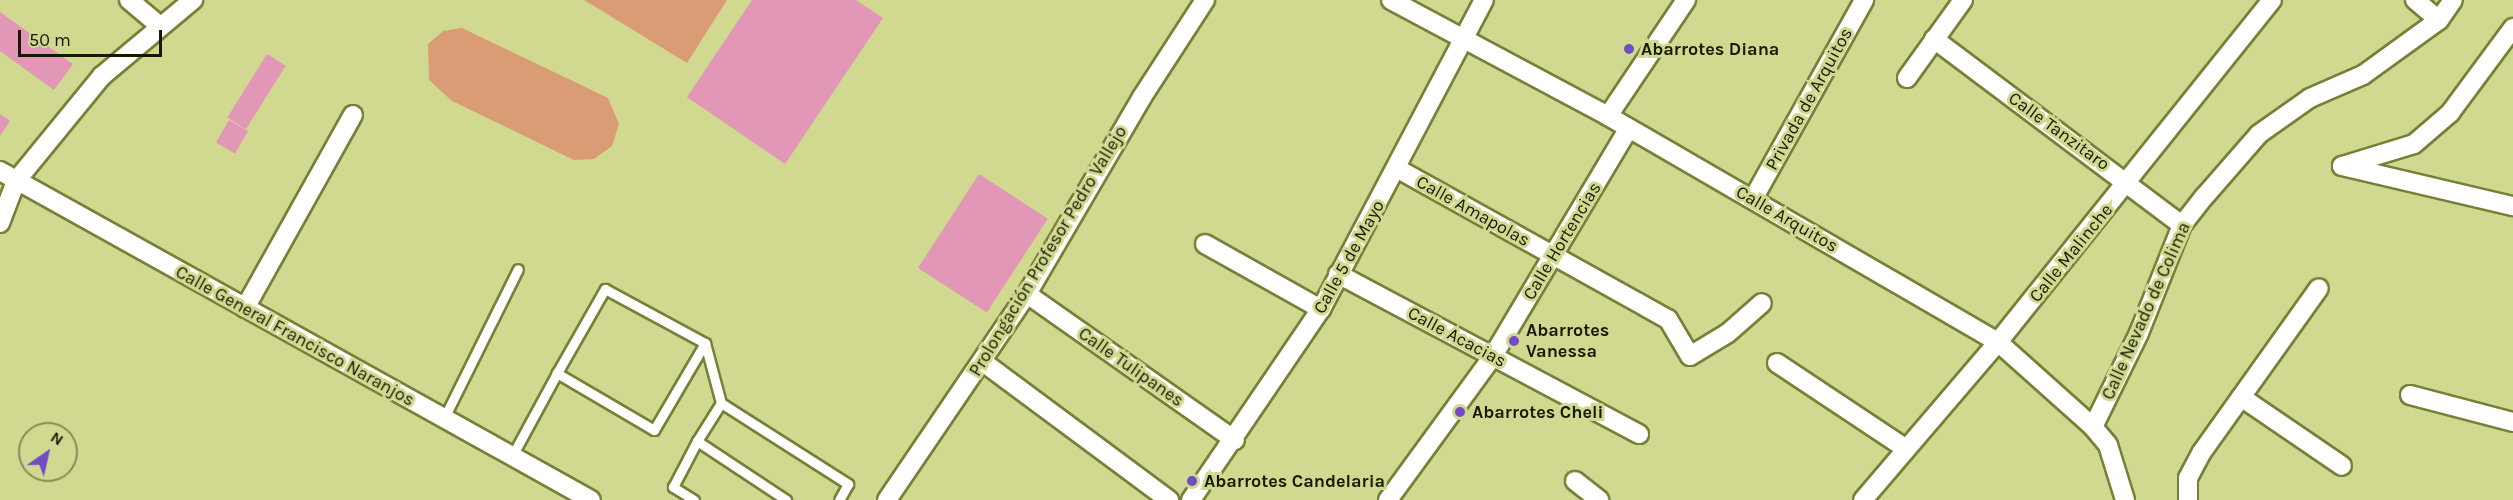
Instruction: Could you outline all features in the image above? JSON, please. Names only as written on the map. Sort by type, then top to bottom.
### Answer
[{"type":"street","points":[[129,0],[159,25]]},
{"type":"street","points":[[0,223],[16,181],[102,76],[159,25],[193,0]]},
{"type":"street","name":"Prolongación Profesor Pedro Vallejo","points":[[892,498],[1027,294],[1142,97],[1206,0]]},
{"type":"street","name":"Calle Arquitos","points":[[1391,0],[1608,116],[1998,342],[2093,427],[2108,445],[2125,500]]},
{"type":"street","name":"Calle 5 de Mayo","points":[[1191,500],[1235,440],[1321,309],[1338,274],[1398,169],[1484,0]]},
{"type":"street","points":[[1608,116],[1686,0]]},
{"type":"street","name":"Privada de Arquitos","points":[[1753,199],[1864,0]]},
{"type":"street","points":[[1907,78],[1963,0]]},
{"type":"street","name":"Calle Malinche","points":[[1863,500],[1905,448],[1998,342],[2129,182],[2272,0]]},
{"type":"street","points":[[2415,0],[2439,20]]},
{"type":"street","name":"Calle Nevado de Colima","points":[[2093,427],[2139,333],[2182,225],[2259,134],[2310,98],[2364,75],[2439,20],[2453,0]]},
{"type":"street","points":[[2513,28],[2450,113],[2414,144],[2342,166],[2513,206]]},
{"type":"street","name":"Calle Tanzitaro","points":[[1934,39],[2129,182],[2182,225]]},
{"type":"street","points":[[244,308],[353,115]]},
{"type":"street","name":"Calle Hortencias","points":[[1388,500],[1493,356],[1629,128]]},
{"type":"street","name":"Calle Amapolas","points":[[1398,169],[1668,319],[1690,356],[1728,333],[1762,303]]},
{"type":"street","name":"Calle General Francisco Naranjos","points":[[0,171],[591,500]]},
{"type":"street","points":[[1205,244],[1321,309]]},
{"type":"street","name":"Calle Acacias","points":[[1338,274],[1639,434]]},
{"type":"street","points":[[2188,500],[2188,478],[2241,397],[2319,288]]},
{"type":"street","name":"Calle Tulipanes","points":[[1027,294],[1235,440]]},
{"type":"street","points":[[983,362],[1169,500]]},
{"type":"street","points":[[1777,363],[1905,448]]},
{"type":"street","points":[[2410,395],[2513,422]]},
{"type":"street","points":[[2241,397],[2342,466]]},
{"type":"street","points":[[1575,481],[1599,500]]},
{"type":"lane","points":[[444,418],[518,269]]},
{"type":"lane","points":[[512,456],[605,289],[705,343],[721,403],[848,484],[839,500]]},
{"type":"lane","points":[[557,373],[654,430],[705,343]]},
{"type":"lane","points":[[694,500],[672,487],[721,403]]},
{"type":"lane","points":[[697,441],[786,500]]},
{"type":"shaded area","points":[[584,0],[727,0],[687,63]]},
{"type":"shaded area","points":[[462,28],[608,98],[619,124],[612,146],[594,159],[574,160],[452,101],[429,80],[428,44],[443,31]]},
{"type":"building","points":[[752,0],[856,0],[883,18],[785,164],[687,97]]},
{"type":"building","points":[[0,12],[73,64],[54,90],[0,51]]},
{"type":"building","points":[[267,54],[286,66],[246,129],[227,118]]},
{"type":"building","points":[[0,114],[10,121],[0,136]]},
{"type":"building","points":[[229,120],[248,131],[235,154],[216,143]]},
{"type":"building","points":[[979,174],[1048,219],[987,313],[918,268]]},
{"type":"place","name":"Abarrotes Diana","points":[[1629,49]]},
{"type":"place","name":"Abarrotes Vanessa","points":[[1514,341]]},
{"type":"place","name":"Abarrotes Cheli","points":[[1460,412]]},
{"type":"place","name":"Abarrotes Candelaria","points":[[1192,481]]}]
